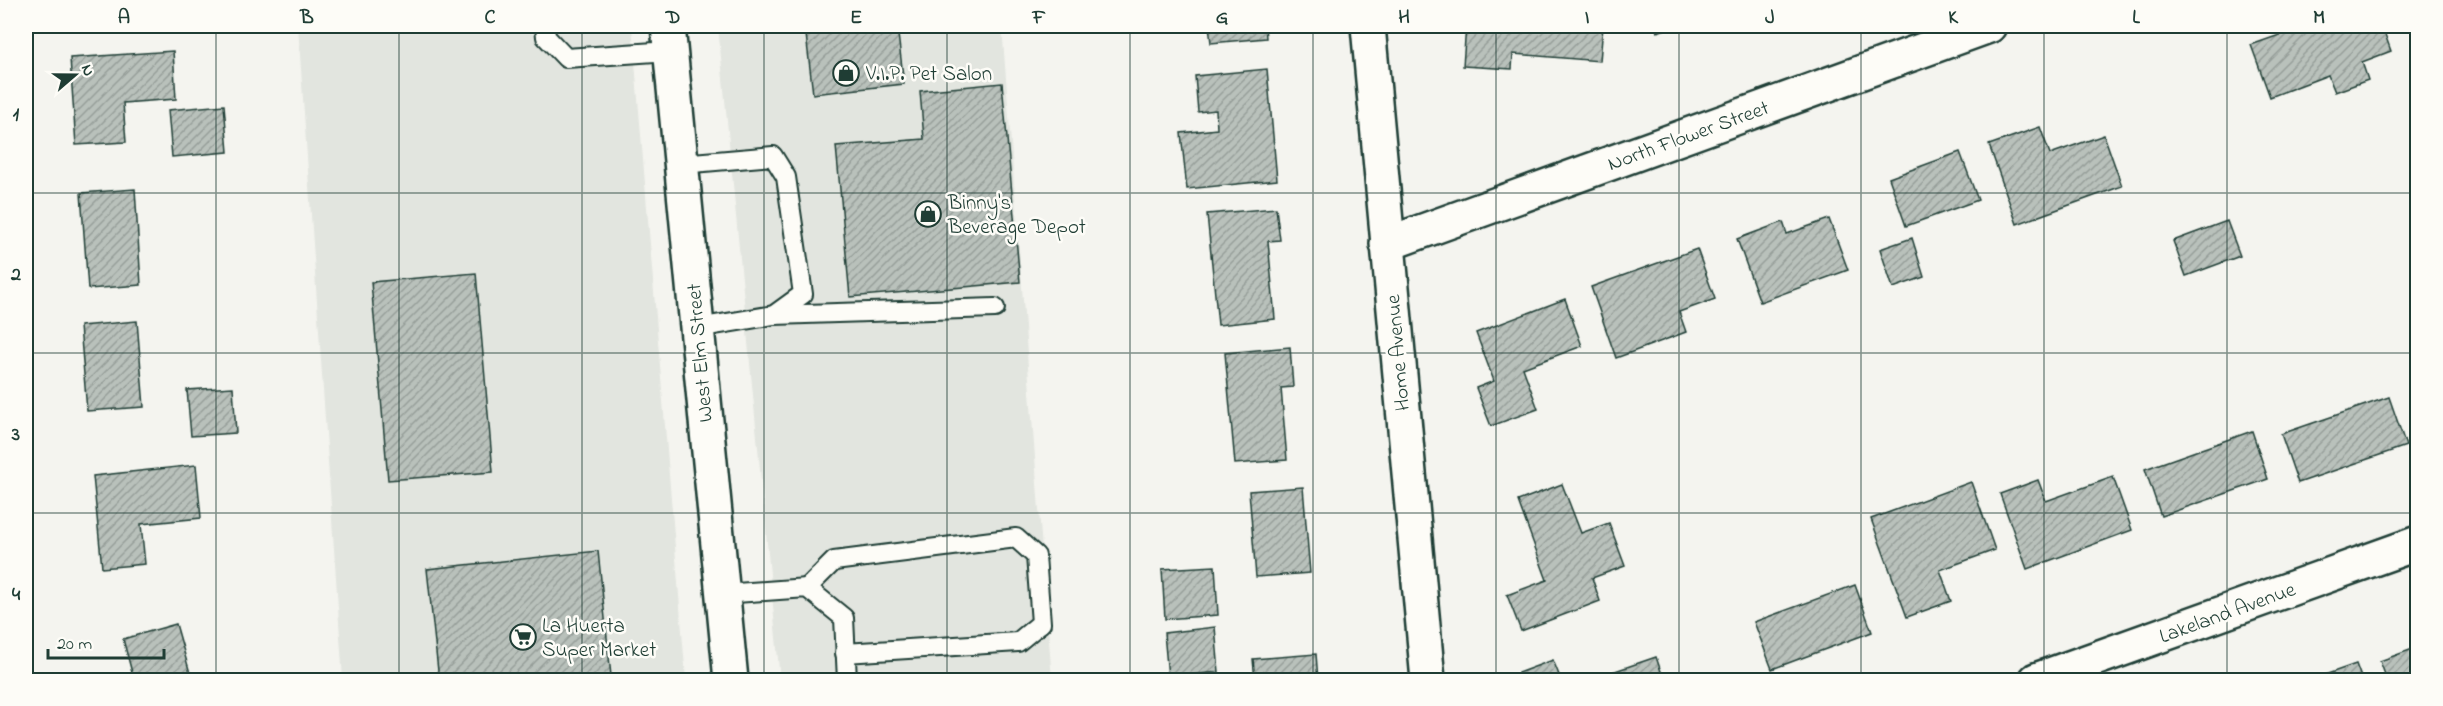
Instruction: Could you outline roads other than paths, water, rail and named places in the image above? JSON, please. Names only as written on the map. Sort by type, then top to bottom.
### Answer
[{"type":"street","name":"Home Avenue","points":[[1368,26],[1428,681]]},
{"type":"street","name":"North Flower Street","points":[[1387,244],[1989,26]]},
{"type":"street","name":"West Elm Street","points":[[669,38],[730,681]]},
{"type":"street","name":"Lakeland Avenue","points":[[2036,681],[2418,543]]},
{"type":"lane","points":[[545,26],[546,37],[566,58],[669,38]]},
{"type":"lane","points":[[681,164],[773,156],[786,177],[803,294],[774,315]]},
{"type":"lane","points":[[697,328],[774,315],[995,309]]},
{"type":"lane","points":[[722,594],[807,588],[834,561],[1016,538],[1036,556],[1041,623],[1018,642],[846,653]]},
{"type":"lane","points":[[807,588],[844,618],[847,681]]},
{"type":"place","name":"V.I.P. Pet Salon","points":[[846,73]]},
{"type":"place","name":"Binny's Beverage Depot","points":[[928,214]]},
{"type":"place","name":"La Huerta Super Market","points":[[523,637]]}]
